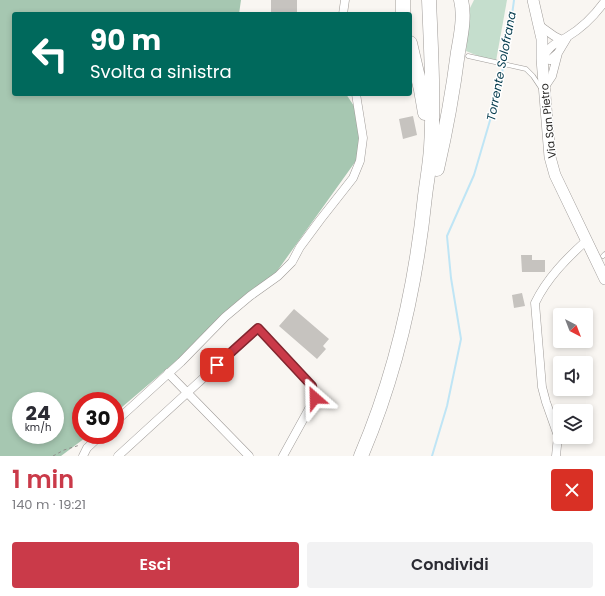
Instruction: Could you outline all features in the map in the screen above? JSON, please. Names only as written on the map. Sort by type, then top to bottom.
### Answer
[{"type":"highway","points":[[361,456],[381,404],[396,353],[419,246],[431,148],[432,96],[429,0]]},
{"type":"highway","points":[[370,456],[395,386],[416,305],[426,251],[437,169],[439,134],[440,67],[437,0]]},
{"type":"highway","points":[[437,169],[452,95],[463,2]]},
{"type":"highway","points":[[412,52],[421,90],[425,117],[427,183]]},
{"type":"street","points":[[343,12],[345,0]]},
{"type":"street","name":"Via San Pietro","points":[[533,0],[542,39],[542,59],[550,157],[555,175],[605,279]]},
{"type":"street","points":[[558,53],[550,60],[542,59],[555,43],[585,23],[599,9],[605,0]]},
{"type":"street","points":[[540,26],[554,36],[564,38]]},
{"type":"street","points":[[545,92],[552,76],[558,53],[564,38]]},
{"type":"street","points":[[124,414],[225,317],[250,296],[278,276],[292,262],[300,247],[353,178],[360,161],[363,138],[356,96]]},
{"type":"street","points":[[556,456],[558,436],[542,387],[535,303],[540,292],[567,258],[586,240]]},
{"type":"street","points":[[118,456],[258,328],[312,386],[315,398],[283,456]]},
{"type":"street","points":[[168,373],[249,456]]},
{"type":"street","points":[[83,456],[87,448],[92,444]]},
{"type":"lane","points":[[468,56],[526,69],[545,92]]},
{"type":"path","points":[[53,456],[64,450],[83,444]]},
{"type":"green space","points":[[0,0],[241,0],[239,12],[12,12],[12,96],[347,96],[358,112],[363,151],[270,281],[124,405],[124,392],[72,392],[72,444],[77,444],[61,456],[0,456]]},
{"type":"green space","points":[[474,0],[507,0],[496,61],[488,60],[466,51],[469,10]]},
{"type":"building","points":[[271,0],[297,0],[297,12],[271,12]]},
{"type":"building","points":[[413,116],[417,135],[403,139],[399,119]]},
{"type":"building","points":[[521,255],[532,255],[532,260],[545,260],[545,272],[522,272]]},
{"type":"building","points":[[522,293],[525,306],[514,308],[512,295]]},
{"type":"building","points":[[294,309],[329,339],[323,346],[326,349],[317,359],[279,326]]},
{"type":"waterway","name":"Torrente Solofrana","points":[[432,456],[447,406],[461,339],[451,278],[447,236],[474,175],[496,100],[508,45],[514,0]]},
{"type":"route","points":[[217,365],[258,328],[312,386],[315,398]]}]
